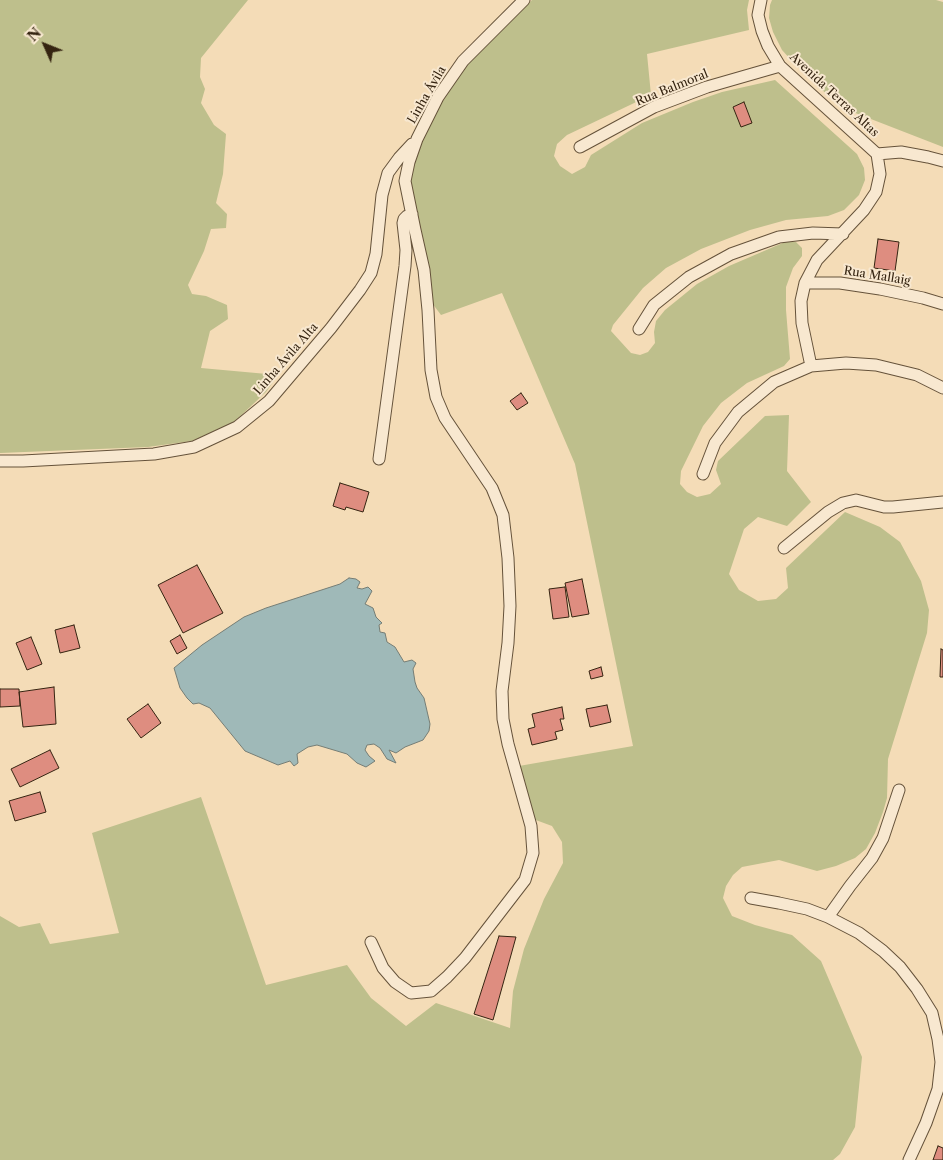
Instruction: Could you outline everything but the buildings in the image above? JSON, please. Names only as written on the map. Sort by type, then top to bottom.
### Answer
[{"type":"street","name":"Linha Ávila","points":[[417,139],[438,97],[463,62],[524,0]]},
{"type":"street","name":"Avenida Terras Altas","points":[[761,0],[758,15],[762,31],[768,46],[780,66],[877,154],[880,174],[876,192],[864,210],[817,260],[805,282],[801,301],[802,323],[811,366]]},
{"type":"street","name":"Rua Balmoral","points":[[580,148],[654,108],[707,87],[780,66]]},
{"type":"street","points":[[371,942],[383,968],[395,982],[411,993],[430,991],[448,977],[466,958],[525,880],[532,853],[531,826],[503,719],[502,692],[510,606],[508,558],[503,515],[492,488],[446,418],[436,397],[431,370],[424,270],[405,181],[408,162],[417,139]]},
{"type":"street","name":"Linha Ávila Alta","points":[[0,460],[23,461],[154,454],[194,447],[237,427],[269,401],[308,356],[360,290],[371,273],[376,254],[382,195],[388,173],[417,139]]},
{"type":"street","points":[[877,154],[901,152],[943,161]]},
{"type":"street","points":[[379,458],[405,266],[406,250],[403,223],[404,218],[412,214]]},
{"type":"street","points":[[639,329],[654,305],[689,276],[731,254],[779,237],[813,233],[842,234]]},
{"type":"street","name":"Rua Mallaig","points":[[805,282],[840,283],[880,289],[943,304]]},
{"type":"street","points":[[703,474],[716,443],[738,412],[774,382],[811,366],[846,363],[876,365],[917,375],[943,388]]},
{"type":"street","points":[[784,548],[828,512],[843,503],[856,500],[884,507],[893,507],[943,502]]},
{"type":"street","points":[[828,917],[872,858],[884,838],[899,790]]},
{"type":"street","points":[[751,898],[807,909],[828,917],[859,933],[883,950],[938,1011],[938,1039],[941,1062],[938,1089],[910,1160]]},
{"type":"green space","points":[[0,0],[248,0],[201,58],[200,77],[205,89],[201,103],[214,125],[226,134],[223,174],[216,203],[227,214],[226,228],[211,229],[204,251],[188,285],[192,294],[206,296],[227,305],[228,319],[210,331],[201,368],[278,375],[266,392],[234,422],[192,441],[148,447],[0,453]]},
{"type":"green space","points":[[532,0],[749,0],[747,10],[749,30],[647,54],[651,95],[567,135],[557,144],[554,156],[560,166],[572,174],[585,167],[591,155],[642,123],[722,92],[775,80],[857,154],[864,168],[865,180],[859,195],[844,210],[828,216],[786,220],[750,230],[701,249],[666,268],[643,288],[613,325],[611,331],[631,353],[640,355],[648,352],[655,343],[656,321],[665,310],[697,284],[729,266],[785,242],[796,242],[802,248],[802,256],[793,268],[786,287],[790,359],[784,366],[747,383],[721,403],[703,426],[681,471],[680,484],[687,492],[697,497],[710,494],[721,484],[716,470],[718,461],[765,416],[789,415],[787,471],[811,502],[787,526],[758,517],[744,529],[729,574],[739,590],[758,601],[776,599],[788,588],[786,568],[845,512],[880,527],[900,542],[921,581],[929,610],[927,633],[888,759],[887,798],[875,833],[866,849],[855,858],[817,871],[779,860],[742,867],[733,875],[726,886],[723,898],[732,916],[755,925],[792,935],[821,961],[862,1057],[855,1127],[840,1154],[833,1160],[0,1160],[0,916],[19,927],[40,923],[50,944],[119,933],[92,833],[201,797],[266,985],[347,965],[371,998],[406,1026],[436,1003],[510,1028],[513,991],[524,949],[544,899],[563,863],[562,842],[552,826],[533,819],[519,766],[633,746],[575,464],[502,293],[441,315],[429,299],[412,197],[411,180],[414,162],[422,138],[443,98],[468,64]]},
{"type":"green space","points":[[772,0],[936,0],[943,2],[943,147],[840,107],[782,50],[773,32],[769,18]]},
{"type":"water","points":[[349,578],[360,582],[357,588],[368,587],[372,591],[365,604],[373,608],[376,617],[382,623],[379,625],[380,632],[385,633],[387,642],[395,647],[404,662],[412,660],[416,663],[413,669],[415,682],[424,698],[430,724],[429,731],[423,740],[405,747],[396,753],[389,750],[396,763],[387,759],[380,748],[374,744],[367,745],[365,750],[375,761],[366,767],[357,763],[347,754],[317,745],[308,747],[297,754],[298,763],[294,766],[290,761],[278,765],[245,751],[210,708],[199,703],[193,704],[187,698],[180,688],[174,668],[202,645],[244,617],[340,584]]}]
